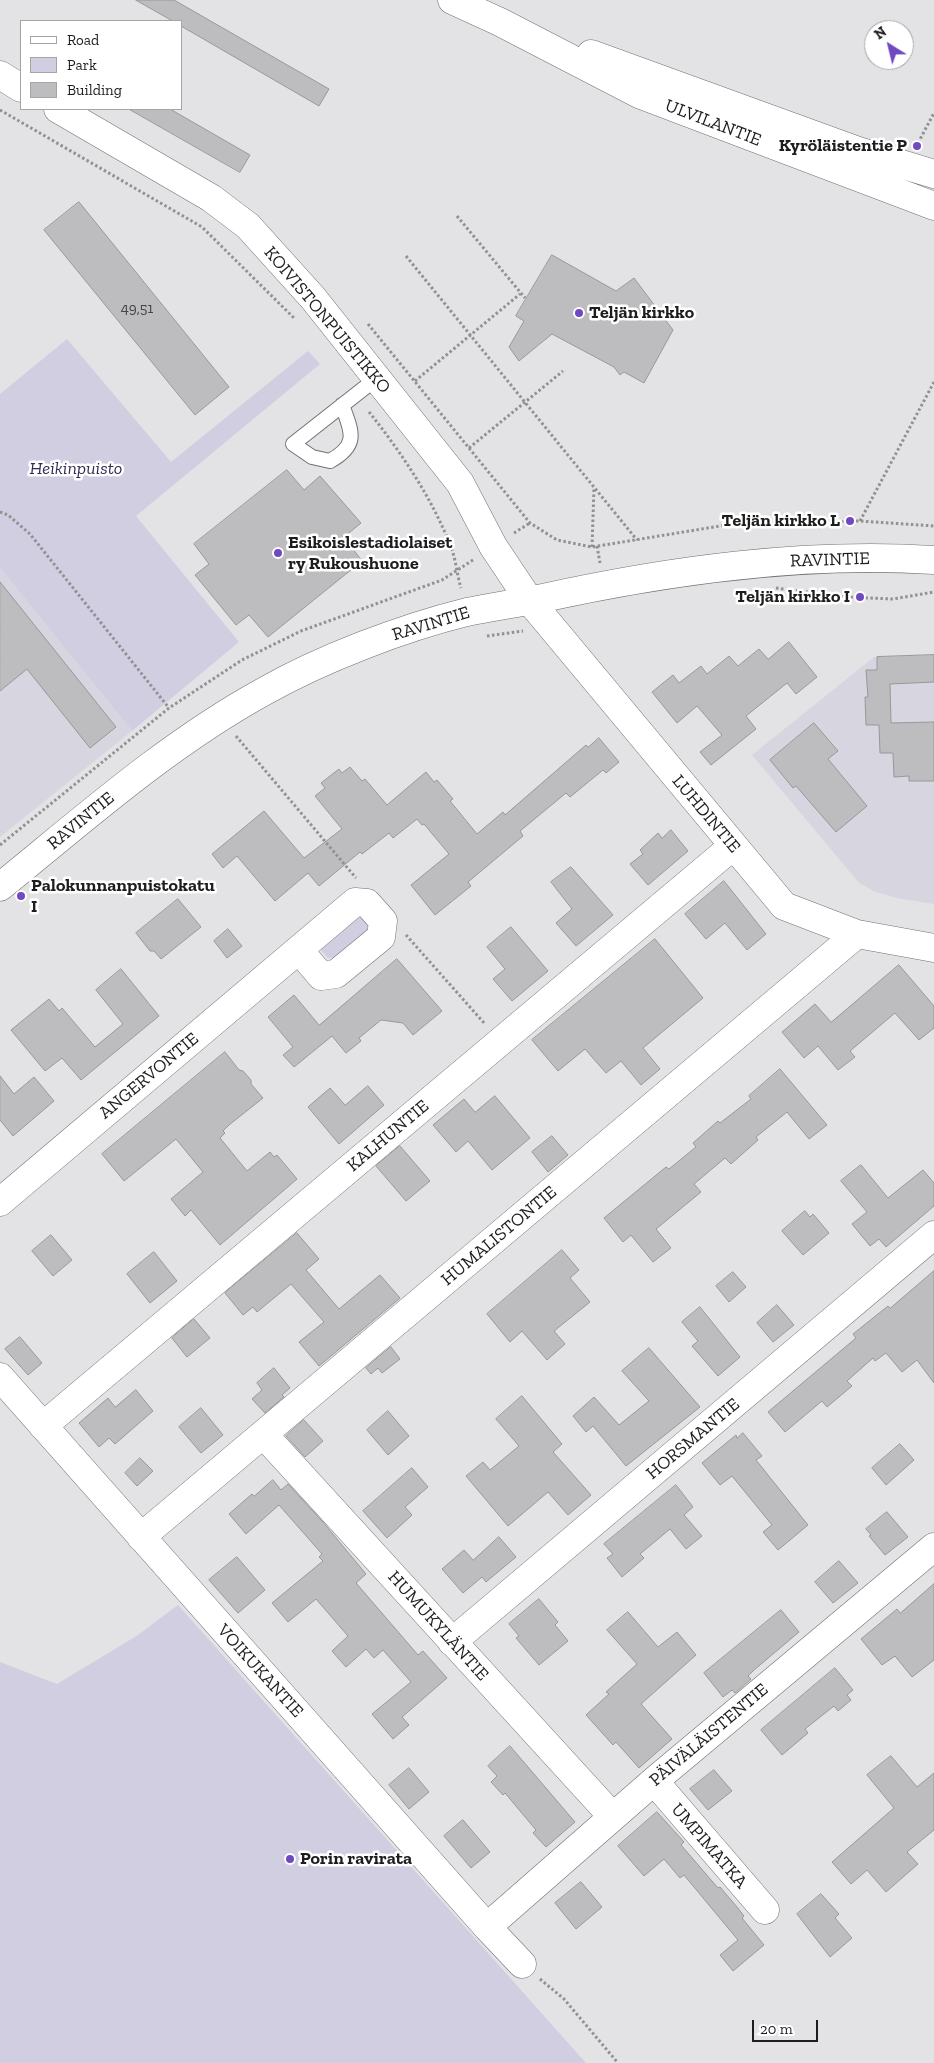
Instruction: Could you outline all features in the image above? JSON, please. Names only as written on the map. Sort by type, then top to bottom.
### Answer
[{"type":"street","name":"ULVILANTIE","points":[[452,0],[500,22],[641,95],[934,206]]},
{"type":"street","name":"ULVILANTIE","points":[[500,22],[858,151],[934,174]]},
{"type":"street","points":[[0,75],[20,87]]},
{"type":"street","name":"KOIVISTONPUISTIKKO","points":[[60,110],[212,198],[248,226],[313,298],[460,483],[493,546],[529,600]]},
{"type":"street","name":"RAVINTIE","points":[[0,887],[161,757],[226,713],[265,690],[314,666],[422,624],[468,612],[641,578],[732,567],[847,558],[934,560]]},
{"type":"street","name":"LUHDINTIE","points":[[529,600],[784,906],[857,934],[934,948]]},
{"type":"street","name":"KALHUNTIE","points":[[43,1426],[733,846]]},
{"type":"street","name":"HUMALISTONTIE","points":[[141,1537],[857,934]]},
{"type":"street","name":"ANGERVONTIE","points":[[0,1202],[298,950]]},
{"type":"street","name":"HORSMANTIE","points":[[452,1642],[934,1235]]},
{"type":"street","name":"VOIKUKANTIE","points":[[0,1377],[487,1928],[522,1964]]},
{"type":"street","name":"HUMUKYLÄNTIE","points":[[264,1435],[613,1816]]},
{"type":"street","name":"PÄIVÄLÄISTENTIE","points":[[487,1928],[654,1781],[934,1548]]},
{"type":"street","name":"UMPIMATKA","points":[[654,1781],[765,1910]]},
{"type":"lane","points":[[342,404],[377,378]]},
{"type":"path","points":[[0,110],[202,227],[300,325]]},
{"type":"path","points":[[917,146],[934,113]]},
{"type":"path","points":[[457,216],[525,298]]},
{"type":"path","points":[[406,256],[637,540]]},
{"type":"path","points":[[414,381],[520,294]]},
{"type":"path","points":[[365,320],[530,523],[557,540],[592,547],[726,525],[860,521],[934,526]]},
{"type":"path","points":[[469,448],[563,371]]},
{"type":"path","points":[[860,521],[934,382]]},
{"type":"path","points":[[355,394],[386,434],[436,511],[452,549],[473,637],[553,628]]},
{"type":"path","points":[[592,547],[594,488]]},
{"type":"path","points":[[0,512],[8,515],[30,534],[169,708]]},
{"type":"path","points":[[773,588],[846,597],[893,599],[934,592]]},
{"type":"path","points":[[522,1964],[564,1999],[618,2063]]},
{"type":"shaded area","points":[[0,568],[132,731],[0,837]]},
{"type":"shaded area","points":[[934,655],[934,904],[897,898],[876,892],[859,883],[752,755],[874,657]]},
{"type":"green space","name":"Heikinpuisto","points":[[67,339],[171,462],[308,351],[320,364],[136,516],[239,642],[132,731],[0,568],[0,394]]},
{"type":"green space","points":[[354,916],[362,916],[368,924],[368,933],[339,957],[328,958],[321,950],[321,942]]},
{"type":"green space","points":[[178,1605],[586,2063],[0,2063],[0,1662],[57,1684],[138,1635]]},
{"type":"building","points":[[136,0],[174,0],[329,89],[319,106],[182,27],[182,20],[171,20]]},
{"type":"building","points":[[131,110],[172,110],[250,155],[240,172]]},
{"type":"building","points":[[79,202],[229,387],[195,415],[44,230]]},
{"type":"building","points":[[552,255],[616,291],[634,278],[673,330],[644,383],[624,372],[620,375],[614,367],[552,334],[519,361],[509,347],[524,321],[516,316]]},
{"type":"building","name":"Esikoislestadiolaiset ry Rukoushuone","points":[[287,470],[304,490],[320,476],[361,523],[344,537],[362,561],[268,637],[249,615],[236,625],[195,575],[209,564],[194,544]]},
{"type":"building","points":[[0,582],[116,727],[90,748],[27,669],[0,691]]},
{"type":"building","points":[[789,642],[817,677],[796,694],[787,683],[746,716],[756,729],[711,765],[700,752],[722,735],[697,706],[677,723],[652,692],[673,675],[679,683],[701,666],[707,674],[729,656],[738,666],[759,649],[768,659]]},
{"type":"building","points":[[934,655],[934,682],[890,684],[891,723],[934,722],[934,781],[909,781],[909,776],[894,777],[893,753],[880,753],[879,725],[866,725],[865,697],[868,697],[866,670],[877,670],[877,657]]},
{"type":"building","points":[[814,723],[838,751],[828,759],[867,806],[836,832],[796,786],[793,788],[770,760]]},
{"type":"building","points":[[599,738],[619,762],[606,773],[603,770],[570,797],[566,793],[520,831],[523,836],[468,882],[471,886],[435,915],[411,885],[449,854],[424,824],[422,825],[417,819],[393,838],[389,833],[362,854],[360,852],[319,886],[308,873],[275,901],[237,856],[223,868],[212,854],[264,811],[304,858],[342,829],[315,796],[325,788],[321,783],[339,769],[342,773],[350,767],[362,781],[365,779],[387,805],[426,772],[434,782],[437,780],[453,799],[450,801],[477,834],[503,812],[505,815],[586,745],[588,747]]},
{"type":"building","points":[[671,830],[688,851],[648,885],[630,864],[643,854],[640,850],[658,833],[662,838]]},
{"type":"building","points":[[571,867],[613,915],[576,946],[556,923],[572,909],[551,882]]},
{"type":"building","points":[[724,881],[766,934],[747,950],[725,923],[706,939],[685,914]]},
{"type":"building","points":[[178,899],[201,927],[161,959],[154,951],[150,951],[136,933]]},
{"type":"building","points":[[511,927],[548,971],[512,1001],[493,979],[505,969],[487,947]]},
{"type":"building","points":[[228,929],[242,946],[227,958],[214,941]]},
{"type":"building","points":[[655,939],[703,998],[643,1048],[660,1069],[641,1085],[621,1061],[606,1073],[585,1049],[558,1071],[532,1040]]},
{"type":"building","points":[[397,959],[442,1011],[413,1035],[403,1023],[381,1020],[359,1038],[361,1041],[346,1053],[332,1036],[294,1067],[283,1055],[293,1047],[268,1017],[294,995],[319,1025]]},
{"type":"building","points":[[899,965],[934,1006],[934,1028],[919,1040],[895,1013],[850,1051],[855,1057],[838,1070],[818,1046],[804,1058],[782,1032],[815,1004],[831,1022]]},
{"type":"building","points":[[121,969],[159,1016],[81,1080],[62,1058],[45,1071],[11,1030],[49,999],[59,1011],[62,1008],[95,1047],[123,1024],[96,990]]},
{"type":"building","points":[[225,1052],[239,1070],[243,1071],[251,1080],[251,1084],[263,1098],[229,1125],[223,1131],[225,1133],[220,1138],[247,1171],[270,1152],[274,1157],[277,1155],[297,1179],[220,1245],[191,1210],[185,1216],[171,1199],[203,1172],[176,1139],[124,1181],[102,1154]]},
{"type":"building","points":[[780,1069],[827,1125],[809,1139],[787,1112],[756,1137],[758,1140],[731,1164],[725,1158],[694,1184],[701,1192],[656,1229],[671,1248],[653,1262],[631,1235],[623,1242],[604,1218],[666,1167],[669,1169],[696,1147],[693,1143],[718,1121],[720,1123],[751,1099],[749,1096]]},
{"type":"building","points":[[0,1076],[14,1094],[34,1077],[54,1101],[13,1136],[0,1120]]},
{"type":"building","points":[[368,1086],[384,1105],[339,1144],[308,1107],[330,1088],[345,1105]]},
{"type":"building","points":[[495,1096],[530,1138],[492,1170],[468,1141],[456,1152],[433,1125],[464,1099],[475,1112]]},
{"type":"building","points":[[552,1136],[568,1155],[548,1172],[532,1152]]},
{"type":"building","points":[[400,1146],[430,1181],[406,1201],[376,1166]]},
{"type":"building","points":[[861,1165],[888,1198],[923,1170],[934,1183],[934,1206],[886,1247],[879,1239],[870,1246],[852,1224],[867,1212],[841,1181]]},
{"type":"building","points":[[805,1211],[810,1217],[813,1214],[829,1233],[803,1255],[782,1231]]},
{"type":"building","points":[[297,1233],[319,1259],[306,1270],[339,1309],[380,1275],[400,1298],[319,1366],[299,1342],[324,1322],[291,1284],[257,1312],[253,1307],[243,1315],[225,1293]]},
{"type":"building","points":[[51,1235],[72,1260],[53,1276],[32,1251]]},
{"type":"building","points":[[562,1250],[579,1270],[570,1278],[590,1302],[554,1331],[565,1344],[547,1360],[522,1331],[510,1342],[487,1314]]},
{"type":"building","points":[[154,1252],[177,1281],[150,1303],[127,1274]]},
{"type":"building","points":[[934,1271],[934,1383],[917,1360],[902,1372],[886,1353],[875,1361],[873,1358],[847,1381],[852,1386],[827,1407],[822,1401],[785,1432],[768,1412],[856,1338],[853,1334],[888,1306],[890,1308]]},
{"type":"building","points":[[733,1272],[746,1287],[729,1302],[716,1286]]},
{"type":"building","points":[[777,1305],[794,1325],[773,1342],[757,1323]]},
{"type":"building","points":[[700,1307],[740,1357],[718,1376],[692,1346],[698,1341],[682,1322]]},
{"type":"building","points":[[194,1319],[210,1338],[187,1357],[172,1338]]},
{"type":"building","points":[[20,1337],[42,1363],[28,1375],[5,1349]]},
{"type":"building","points":[[391,1347],[400,1359],[382,1373],[378,1368],[371,1374],[366,1368]]},
{"type":"building","points":[[649,1348],[700,1407],[626,1466],[593,1426],[586,1432],[573,1416],[594,1397],[619,1425],[649,1401],[622,1371]]},
{"type":"building","points":[[274,1368],[290,1388],[282,1395],[284,1397],[265,1413],[252,1399],[262,1390],[257,1383]]},
{"type":"building","points":[[136,1390],[153,1411],[115,1444],[109,1438],[99,1447],[79,1423],[108,1398],[115,1407]]},
{"type":"building","points":[[522,1396],[562,1444],[553,1452],[591,1495],[568,1515],[548,1492],[508,1526],[466,1476],[483,1462],[490,1470],[519,1446],[496,1419]]},
{"type":"building","points":[[201,1408],[223,1435],[201,1453],[179,1427]]},
{"type":"building","points":[[388,1411],[409,1436],[388,1455],[367,1430]]},
{"type":"building","points":[[304,1420],[323,1441],[305,1457],[286,1436]]},
{"type":"building","points":[[743,1433],[762,1456],[756,1460],[808,1525],[778,1550],[763,1532],[772,1525],[732,1476],[720,1485],[702,1463],[736,1435],[737,1438]]},
{"type":"building","points":[[900,1444],[914,1460],[886,1485],[872,1468]]},
{"type":"building","points":[[140,1458],[153,1471],[137,1486],[125,1473]]},
{"type":"building","points":[[412,1468],[428,1487],[405,1507],[412,1515],[387,1538],[363,1511]]},
{"type":"building","points":[[273,1480],[281,1490],[288,1484],[322,1521],[366,1574],[356,1583],[418,1655],[423,1651],[447,1678],[402,1717],[409,1725],[393,1739],[372,1714],[411,1682],[383,1650],[374,1658],[366,1649],[346,1667],[332,1651],[348,1636],[316,1599],[288,1622],[272,1603],[323,1561],[319,1557],[322,1554],[279,1505],[246,1534],[229,1514],[252,1494],[254,1496]]},
{"type":"building","points":[[676,1485],[693,1507],[684,1515],[702,1536],[686,1549],[670,1529],[640,1554],[644,1558],[622,1577],[607,1558],[613,1554],[604,1544]]},
{"type":"building","points":[[887,1512],[908,1537],[885,1555],[869,1536],[871,1535],[866,1529]]},
{"type":"building","points":[[499,1537],[516,1557],[486,1582],[482,1577],[463,1593],[442,1569],[464,1550],[473,1560]]},
{"type":"building","points":[[237,1557],[265,1590],[238,1613],[209,1580]]},
{"type":"building","points":[[839,1561],[858,1583],[833,1603],[815,1582]]},
{"type":"building","points":[[934,1584],[934,1660],[912,1677],[895,1656],[882,1665],[861,1639],[897,1609],[900,1613]]},
{"type":"building","points":[[539,1599],[558,1622],[555,1625],[568,1641],[539,1665],[516,1638],[519,1636],[509,1624]]},
{"type":"building","points":[[781,1610],[799,1632],[754,1670],[748,1676],[751,1679],[735,1693],[732,1690],[723,1697],[704,1673]]},
{"type":"building","points":[[628,1612],[658,1647],[677,1632],[696,1655],[641,1704],[672,1739],[639,1768],[616,1742],[613,1745],[586,1715],[609,1694],[606,1692],[637,1664],[607,1630]]},
{"type":"building","points":[[835,1668],[853,1690],[847,1695],[851,1700],[838,1711],[834,1706],[805,1729],[808,1733],[782,1755],[761,1730]]},
{"type":"building","points":[[510,1746],[575,1822],[546,1847],[533,1833],[536,1830],[505,1793],[503,1795],[491,1782],[497,1776],[488,1766]]},
{"type":"building","points":[[891,1756],[917,1787],[934,1773],[934,1830],[907,1852],[918,1864],[886,1892],[867,1870],[851,1884],[832,1862],[894,1808],[867,1775]]},
{"type":"building","points":[[409,1768],[429,1792],[409,1809],[389,1785]]},
{"type":"building","points":[[714,1770],[732,1791],[708,1810],[690,1789]]},
{"type":"building","points":[[657,1812],[684,1842],[681,1845],[737,1907],[744,1916],[742,1918],[764,1945],[733,1971],[720,1955],[738,1940],[684,1875],[680,1878],[664,1859],[644,1876],[618,1846]]},
{"type":"building","points":[[463,1820],[490,1852],[471,1868],[444,1836]]},
{"type":"building","points":[[581,1882],[602,1907],[576,1929],[555,1903]]},
{"type":"building","points":[[821,1894],[839,1914],[835,1918],[852,1938],[830,1957],[797,1914]]},
{"type":"place","name":"Kyröläistentie P","points":[[917,146]]},
{"type":"place","name":"Teljän kirkko","points":[[579,313]]},
{"type":"place","name":"Teljän kirkko L","points":[[850,521]]},
{"type":"place","name":"Esikoislestadiolaiset ry Rukoushuone","points":[[278,553]]},
{"type":"place","name":"Teljän kirkko I","points":[[860,597]]},
{"type":"place","name":"Palokunnanpuistokatu I","points":[[21,896]]},
{"type":"place","name":"Porin ravirata","points":[[290,1859]]}]
